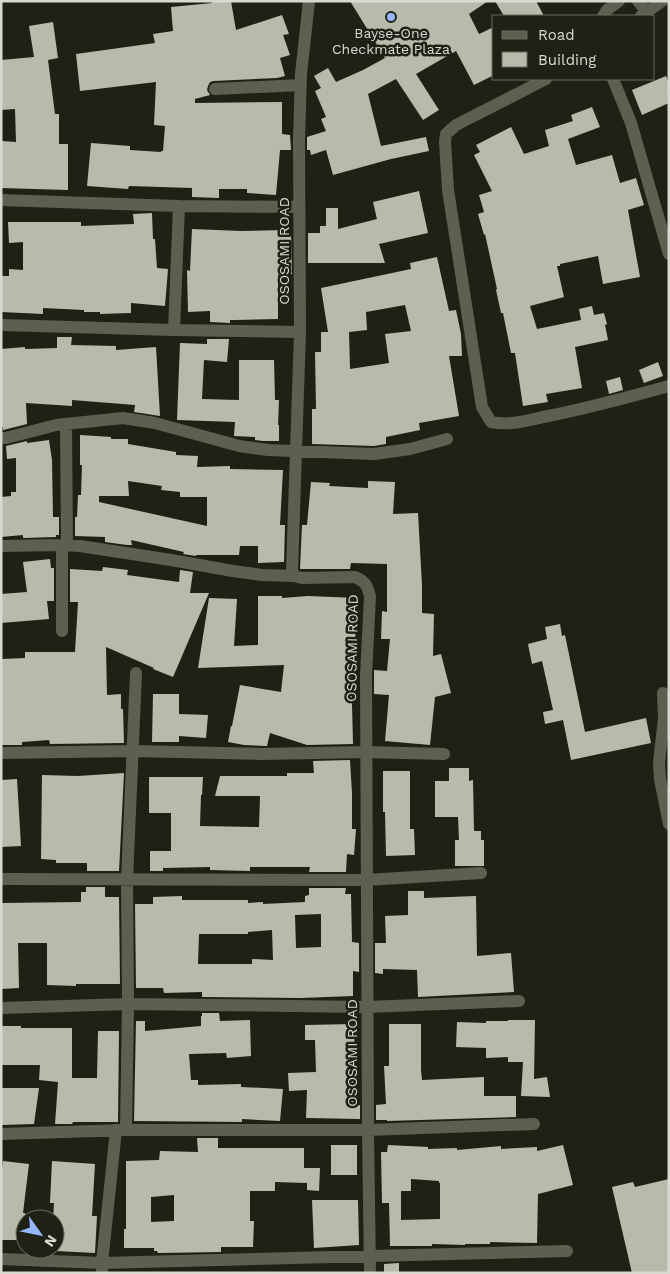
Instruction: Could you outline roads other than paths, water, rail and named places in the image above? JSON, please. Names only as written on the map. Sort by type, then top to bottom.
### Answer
[{"type":"street","name":"OSOSAMI ROAD","points":[[309,1],[301,85],[299,207],[300,332],[292,567],[294,576],[302,578],[355,577],[363,580],[370,596],[366,676],[370,1273]]},
{"type":"street","points":[[604,15],[619,1]]},
{"type":"street","points":[[638,1],[644,14],[662,1]]},
{"type":"street","points":[[544,80],[456,125],[446,134],[448,190],[482,407],[491,422],[515,423],[580,410],[669,386]]},
{"type":"street","points":[[613,80],[631,123],[669,254]]},
{"type":"street","points":[[215,89],[301,85]]},
{"type":"street","points":[[1,200],[179,206],[299,207]]},
{"type":"street","points":[[174,330],[179,206]]},
{"type":"street","points":[[1,325],[300,332]]},
{"type":"street","points":[[1,438],[56,425],[123,418],[239,446],[296,452],[374,454],[410,449],[447,439]]},
{"type":"street","points":[[62,631],[66,424]]},
{"type":"street","points":[[1,546],[80,546],[233,571],[262,575],[294,576]]},
{"type":"street","points":[[102,1268],[121,1130],[128,1004],[126,880],[136,672]]},
{"type":"street","points":[[663,693],[664,718],[659,763],[660,779],[669,824]]},
{"type":"street","points":[[1,753],[133,751],[262,754],[366,752],[444,754]]},
{"type":"street","points":[[1,879],[366,880],[481,873]]},
{"type":"street","points":[[1,1008],[128,1004],[367,1007],[519,1002]]},
{"type":"street","points":[[1,1134],[121,1130],[368,1130],[534,1124]]},
{"type":"street","points":[[1,1259],[102,1268],[370,1255],[567,1251]]},
{"type":"place","name":"Bayse-One Checkmate Plaza","points":[[391,17]]}]
